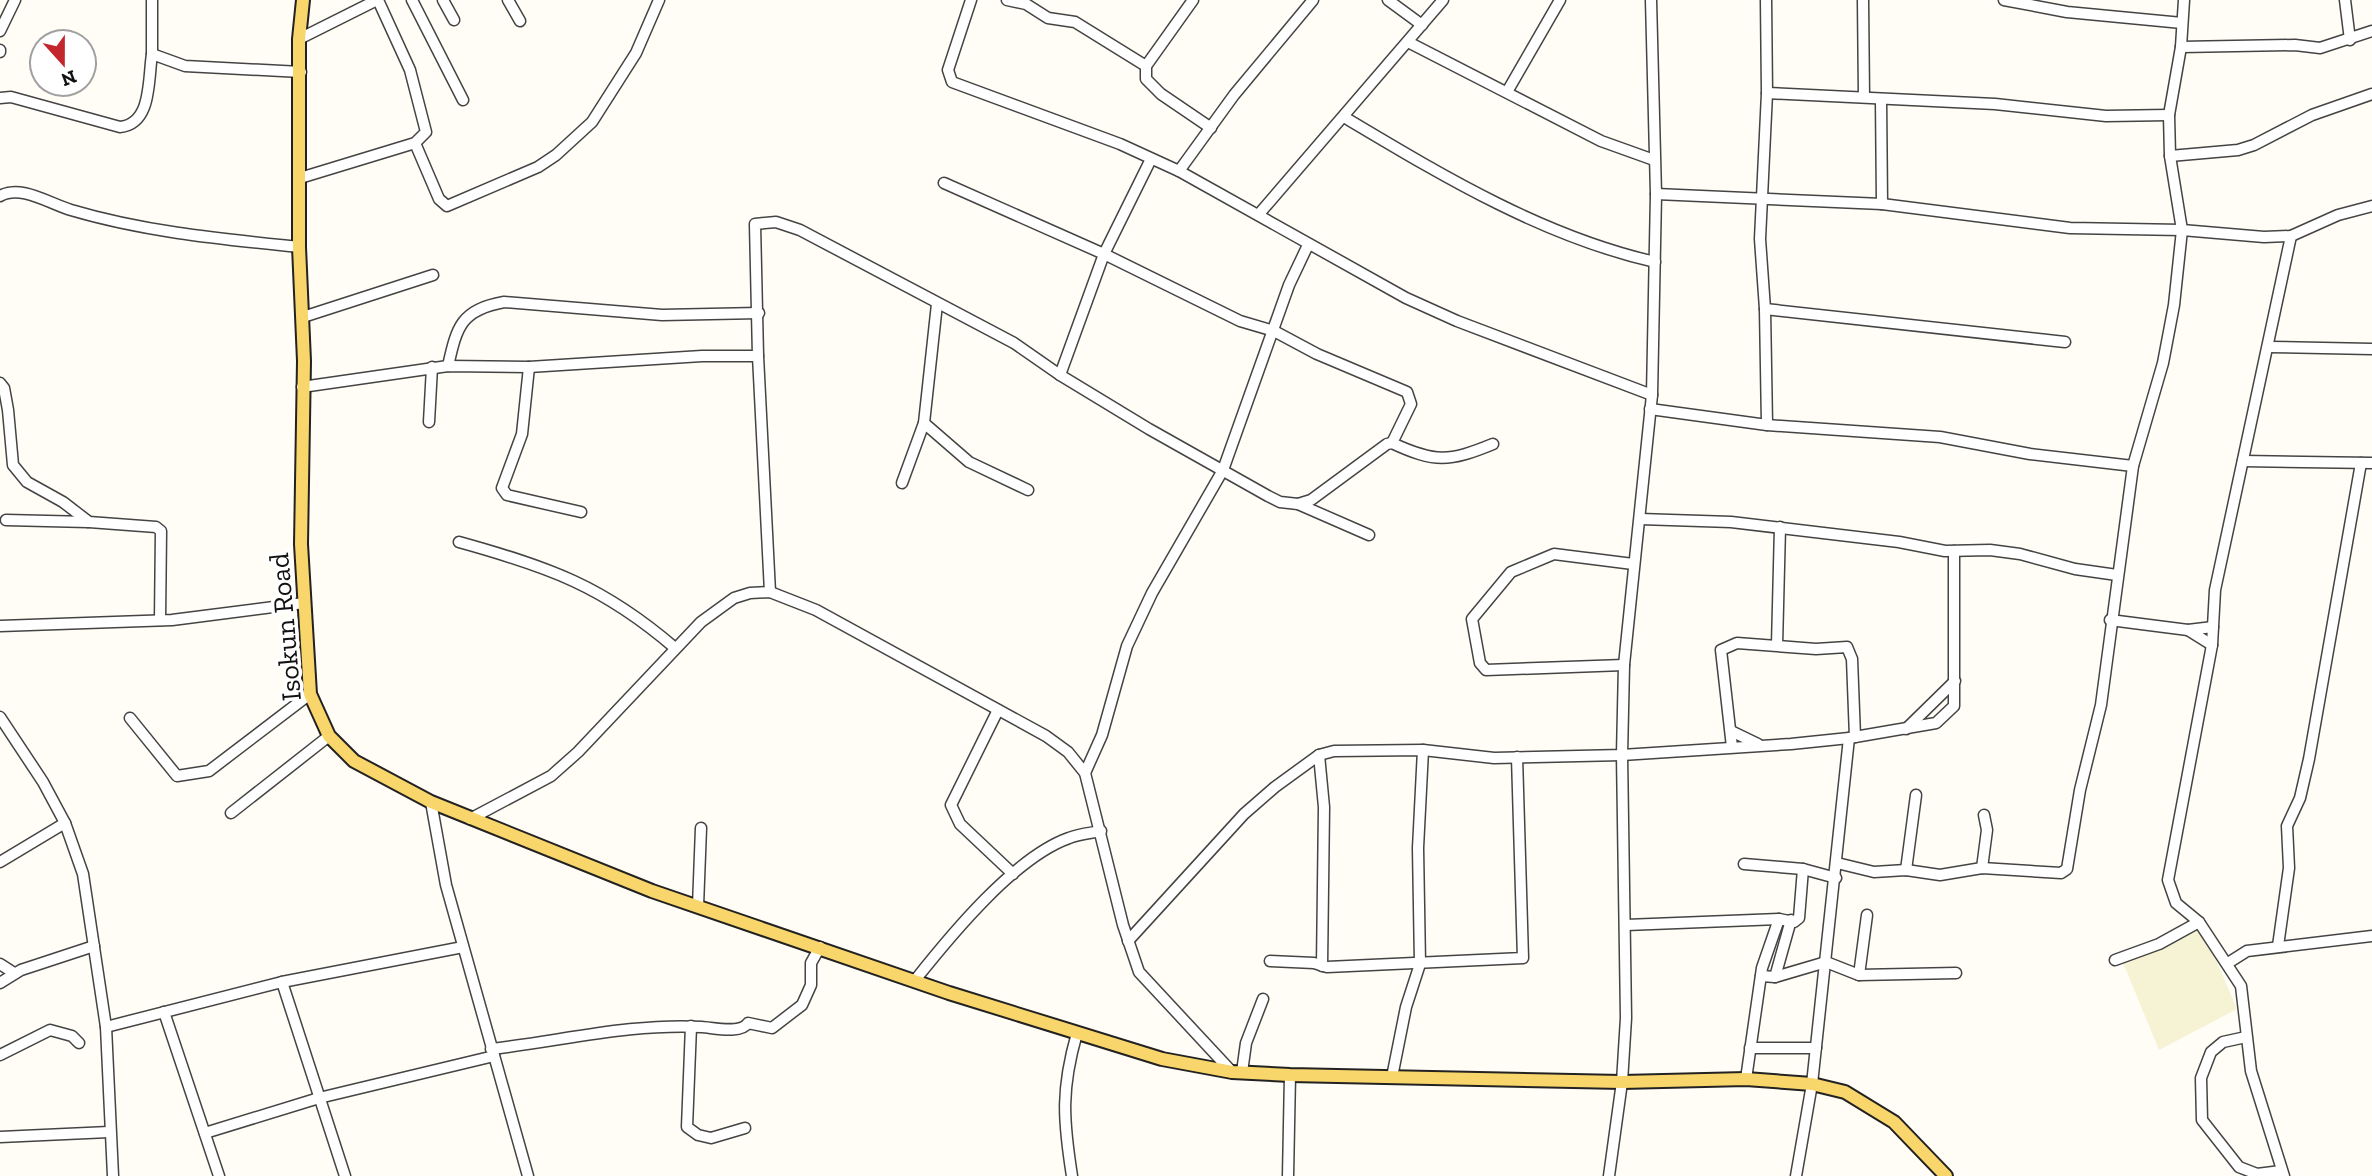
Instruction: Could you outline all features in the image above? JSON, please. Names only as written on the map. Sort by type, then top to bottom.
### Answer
[{"type":"main road","name":"Isokun Road","points":[[303,0],[299,39],[299,247],[303,317],[304,603],[310,694],[329,736],[354,761],[430,802],[470,819],[698,906],[916,979],[949,993],[1162,1059],[1237,1072],[1290,1075],[1622,1082],[1746,1079],[1812,1084],[1845,1092],[1884,1115],[1915,1142],[1946,1176]]},
{"type":"street","points":[[0,31],[15,0]]},
{"type":"street","points":[[0,98],[11,97],[100,123],[131,126],[142,115],[152,54],[152,0]]},
{"type":"street","points":[[299,39],[378,0],[410,70],[427,125],[423,138],[415,143],[300,178]]},
{"type":"street","points":[[412,0],[463,100]]},
{"type":"street","points":[[443,0],[454,20]]},
{"type":"street","points":[[508,0],[520,21]]},
{"type":"street","points":[[415,143],[439,199],[447,206],[538,167],[556,155],[592,122],[636,53],[659,0]]},
{"type":"street","points":[[971,0],[948,71],[952,82],[1084,130],[1179,171],[1406,299],[1651,395]]},
{"type":"street","points":[[1007,0],[1026,4],[1048,18],[1075,22],[1146,66]]},
{"type":"street","points":[[1193,0],[1146,66],[1146,79],[1161,94],[1211,128]]},
{"type":"street","points":[[1179,171],[1234,95],[1313,0]]},
{"type":"street","points":[[1388,0],[1422,25]]},
{"type":"street","points":[[1259,214],[1443,0]]},
{"type":"street","points":[[1507,92],[1560,0]]},
{"type":"street","points":[[1609,1176],[1622,1082],[1626,925],[1622,755],[1624,665],[1651,395],[1656,194],[1651,0]]},
{"type":"street","points":[[1766,0],[1761,277],[1765,309],[1767,425]]},
{"type":"street","points":[[1863,0],[1864,97]]},
{"type":"street","points":[[2004,0],[2067,12],[2182,23]]},
{"type":"street","points":[[2067,12],[2069,0]]},
{"type":"street","points":[[1838,863],[1874,872],[1906,870],[1940,876],[1982,868],[2062,873],[2067,869],[2080,790],[2101,705],[2110,620],[2133,466],[2163,363],[2174,305],[2182,230],[2170,156],[2169,114],[2181,47],[2184,0]]},
{"type":"street","points":[[2345,0],[2350,40]]},
{"type":"street","points":[[2181,47],[2295,45],[2320,48],[2372,31]]},
{"type":"street","points":[[1408,42],[1601,141],[1654,160]]},
{"type":"street","points":[[152,54],[185,66],[301,72]]},
{"type":"street","points":[[1766,93],[1995,104],[2106,116],[2169,114]]},
{"type":"street","points":[[2170,156],[2238,150],[2254,145],[2312,116],[2372,94]]},
{"type":"street","points":[[1881,99],[1882,204]]},
{"type":"street","points":[[1344,117],[1455,183],[1510,211],[1613,252],[1655,262]]},
{"type":"street","points":[[1060,375],[1104,254],[1151,159]]},
{"type":"street","points":[[944,183],[1104,254],[1240,321],[1274,331],[1317,354],[1407,392],[1411,404],[1392,443]]},
{"type":"street","points":[[0,196],[7,192],[19,192],[70,210],[128,224],[299,247]]},
{"type":"street","points":[[1656,194],[1882,204],[2070,228],[2291,236],[2338,215],[2372,206]]},
{"type":"street","points":[[770,592],[758,356],[755,224],[776,222],[800,230],[1014,343],[1060,375],[1280,502],[1298,504],[1369,535]]},
{"type":"street","points":[[2246,1037],[2223,1042],[2211,1052],[2201,1078],[2202,1120],[2239,1167],[2257,1174],[2282,1174],[2250,1071],[2241,986],[2199,922],[2176,903],[2168,880],[2212,645],[2215,590],[2291,236]]},
{"type":"street","points":[[1085,772],[1102,735],[1127,646],[1152,593],[1223,470],[1289,285],[1308,245]]},
{"type":"street","points":[[303,317],[433,275]]},
{"type":"street","points":[[448,366],[456,330],[485,304],[504,302],[662,315],[759,313]]},
{"type":"street","points":[[902,483],[925,423],[937,304]]},
{"type":"street","points":[[1765,309],[2065,342]]},
{"type":"street","points":[[2269,347],[2372,349]]},
{"type":"street","points":[[302,387],[432,367],[529,367],[702,356],[758,356]]},
{"type":"street","points":[[429,422],[432,367]]},
{"type":"street","points":[[529,367],[522,433],[502,488],[507,495],[582,512]]},
{"type":"street","points":[[0,383],[4,388],[8,410],[13,465],[33,487],[63,502],[89,522]]},
{"type":"street","points":[[1650,409],[1767,425],[1940,437],[2030,454],[2133,466]]},
{"type":"street","points":[[925,423],[969,462],[1028,490]]},
{"type":"street","points":[[1298,504],[1311,500],[1378,447],[1392,443],[1419,455],[1447,459],[1493,444]]},
{"type":"street","points":[[2243,461],[2366,463],[2309,758],[2300,799],[2287,826],[2289,868],[2278,946]]},
{"type":"street","points":[[1640,519],[1731,522],[1954,551],[2020,554],[2076,569],[2117,575]]},
{"type":"street","points":[[6,520],[156,527],[161,531],[160,620]]},
{"type":"street","points":[[1777,645],[1780,527]]},
{"type":"street","points":[[459,542],[531,562],[578,581],[643,621],[675,648]]},
{"type":"street","points":[[1128,942],[1244,814],[1319,755],[1334,751],[1423,750],[1494,758],[1622,755],[1852,738],[1936,723],[1950,713],[1954,706],[1954,551]]},
{"type":"street","points":[[1624,665],[1486,670],[1480,663],[1471,625],[1475,615],[1511,572],[1532,561],[1554,554],[1633,564]]},
{"type":"street","points":[[470,819],[551,776],[578,752],[675,648],[716,609],[734,598],[770,592],[816,610],[1046,736],[1068,752],[1085,772],[1128,942],[1139,972],[1237,1072],[1263,999]]},
{"type":"street","points":[[0,626],[160,620],[304,603]]},
{"type":"street","points":[[2110,620],[2188,630],[2213,627]]},
{"type":"street","points":[[2188,630],[2212,645]]},
{"type":"street","points":[[1732,747],[1721,650],[1737,643],[1816,649],[1842,645],[1851,650],[1852,738],[1812,1084],[1796,1176]]},
{"type":"street","points":[[1906,729],[1955,681]]},
{"type":"street","points":[[130,718],[177,776],[204,774],[310,694]]},
{"type":"street","points":[[998,710],[951,805],[960,824],[1013,874]]},
{"type":"street","points":[[1922,726],[1926,711]]},
{"type":"street","points":[[0,716],[43,782],[65,823],[83,874],[106,1027],[113,1176]]},
{"type":"street","points":[[1731,732],[1761,746]]},
{"type":"street","points":[[231,813],[329,736]]},
{"type":"street","points":[[1392,1077],[1406,1007],[1420,964],[1418,848],[1423,750]]},
{"type":"street","points":[[1319,755],[1324,807],[1322,966]]},
{"type":"street","points":[[1270,961],[1322,966],[1523,958],[1517,757]]},
{"type":"street","points":[[1906,870],[1916,795]]},
{"type":"street","points":[[430,802],[463,947],[528,1176]]},
{"type":"street","points":[[1982,868],[1987,830],[1984,815]]},
{"type":"street","points":[[0,862],[65,823]]},
{"type":"street","points":[[698,906],[701,828]]},
{"type":"street","points":[[916,979],[951,934],[1013,874],[1069,838],[1101,831]]},
{"type":"street","points":[[1744,864],[1803,869],[1836,878]]},
{"type":"street","points":[[1626,925],[1799,918],[1803,869]]},
{"type":"street","points":[[1859,975],[1867,915]]},
{"type":"street","points":[[1746,1079],[1761,976],[1779,919]]},
{"type":"street","points":[[1775,976],[1791,920]]},
{"type":"street","points":[[2115,960],[2159,944],[2199,922]]},
{"type":"street","points":[[2228,963],[2246,951],[2372,936]]},
{"type":"street","points":[[0,983],[14,973],[94,946]]},
{"type":"street","points":[[106,1027],[282,982],[463,947]]},
{"type":"street","points":[[205,1133],[319,1098],[493,1053],[595,1032],[691,1026],[740,1029],[748,1023],[762,1028],[778,1025],[802,1004],[811,985],[811,963],[820,947]]},
{"type":"street","points":[[1761,976],[1775,976],[1826,962],[1859,975],[1956,973]]},
{"type":"street","points":[[0,964],[14,973]]},
{"type":"street","points":[[282,982],[345,1176]]},
{"type":"street","points":[[164,1012],[219,1176]]},
{"type":"street","points":[[691,1026],[687,1127],[698,1135],[711,1138],[745,1128]]},
{"type":"street","points":[[0,1055],[50,1030],[72,1035],[79,1043]]},
{"type":"street","points":[[1072,1176],[1063,1134],[1063,1100],[1067,1067],[1077,1033]]},
{"type":"street","points":[[1750,1048],[1816,1048]]},
{"type":"street","points":[[1288,1176],[1290,1075]]},
{"type":"street","points":[[0,1137],[109,1132]]},
{"type":"shaded area","points":[[2196,927],[2204,932],[2237,1009],[2159,1050],[2122,960]]}]
